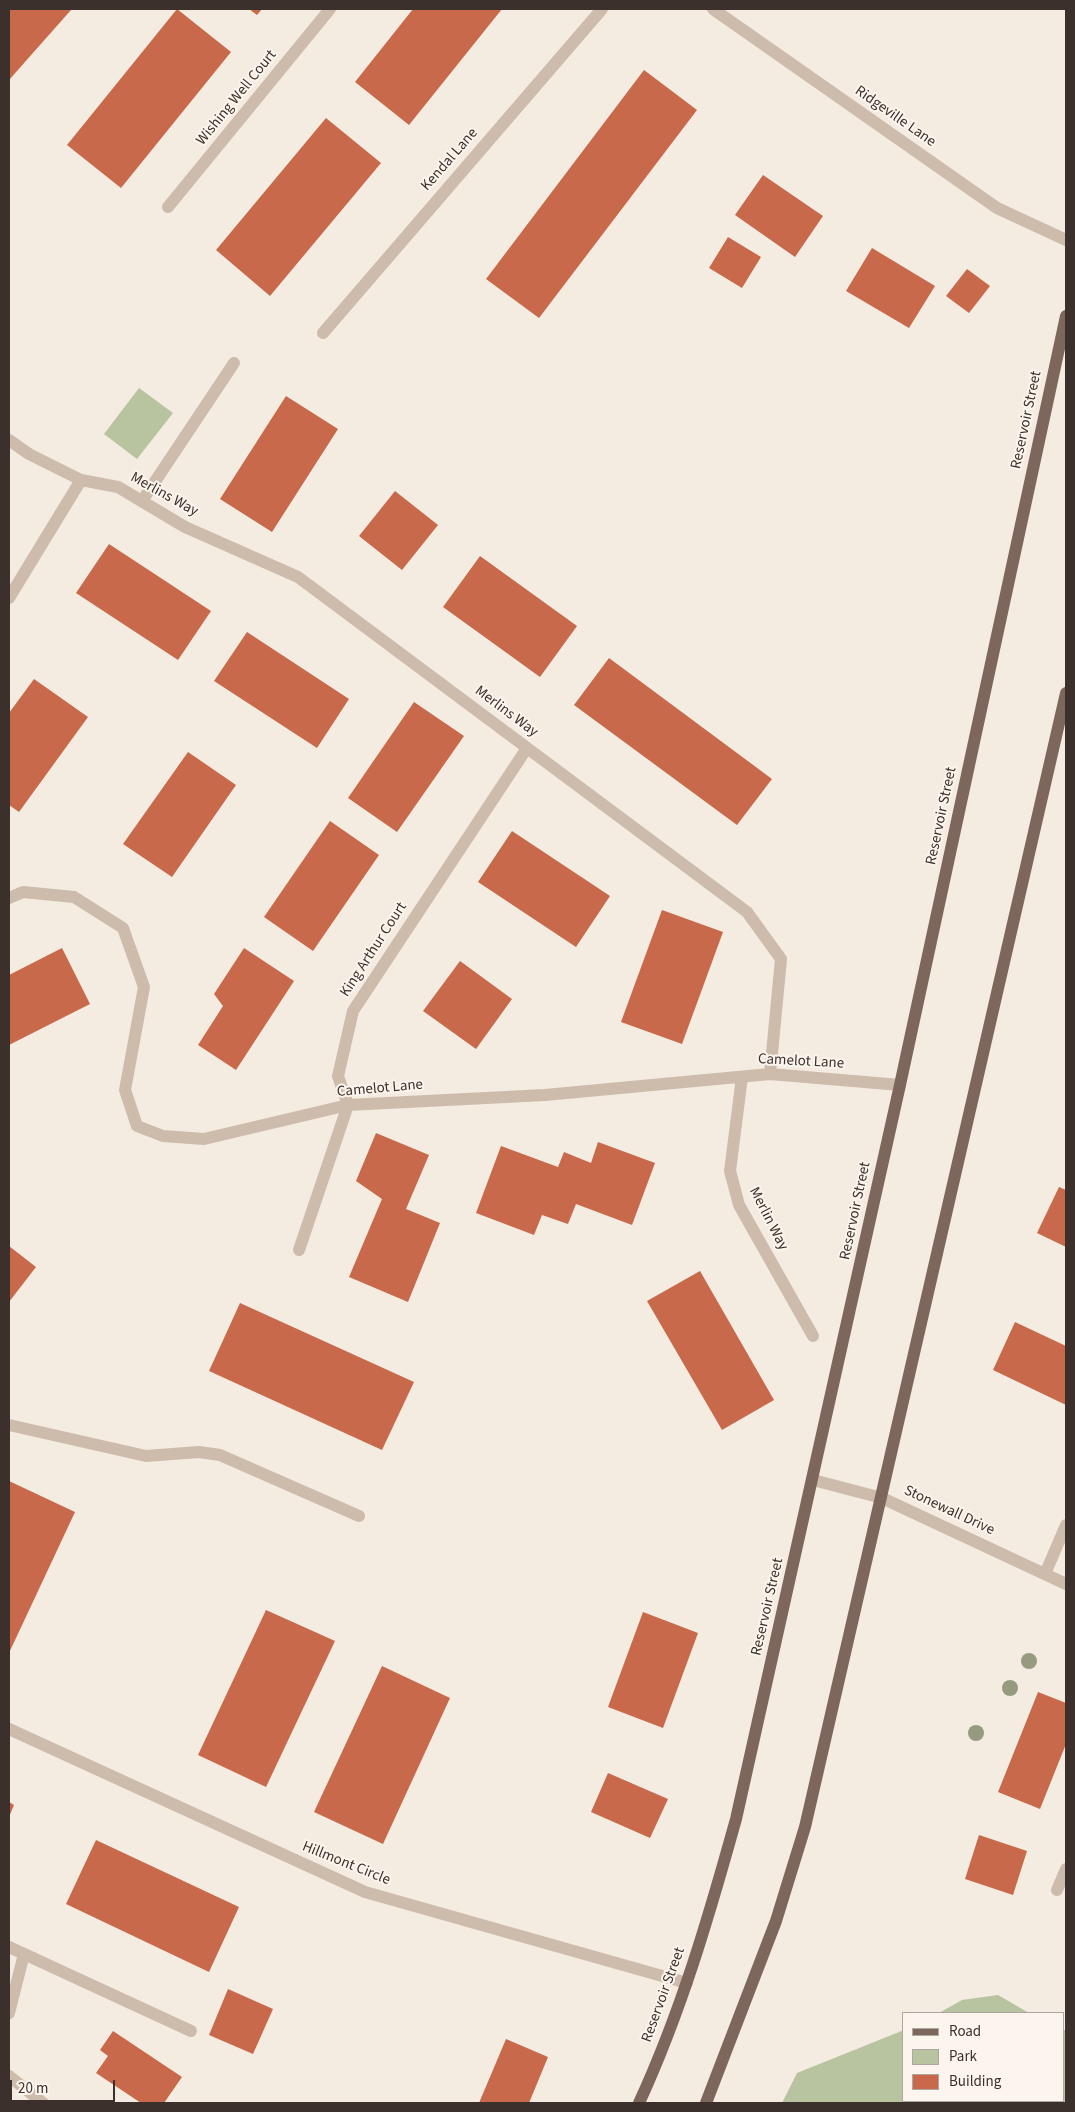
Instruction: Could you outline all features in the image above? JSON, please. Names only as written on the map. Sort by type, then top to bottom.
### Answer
[{"type":"main road","name":"Reservoir Street","points":[[639,2103],[687,1983],[709,1917],[736,1819],[900,1085],[1066,316]]},
{"type":"main road","points":[[706,2103],[776,1921],[805,1827],[1066,693]]},
{"type":"street","name":"Wishing Well Court","points":[[168,207],[330,9]]},
{"type":"street","name":"Kendal Lane","points":[[323,333],[602,9]]},
{"type":"street","name":"Ridgeville Lane","points":[[713,9],[997,208],[1066,240]]},
{"type":"street","points":[[142,501],[234,363]]},
{"type":"street","name":"Merlins Way","points":[[9,440],[29,454],[81,480],[118,488],[185,527],[298,577],[747,912],[781,960],[770,1074]]},
{"type":"street","points":[[9,598],[81,480]]},
{"type":"street","name":"King Arthur Court","points":[[348,1105],[338,1076],[353,1011],[527,748]]},
{"type":"street","name":"Camelot Lane","points":[[9,898],[23,892],[74,897],[123,928],[144,987],[125,1090],[137,1126],[163,1136],[204,1139],[348,1105],[545,1095],[770,1074],[900,1085]]},
{"type":"street","name":"Merlin Way","points":[[742,1077],[730,1171],[739,1205],[813,1336]]},
{"type":"street","points":[[298,1250],[348,1105]]},
{"type":"street","points":[[9,1425],[146,1456],[199,1452],[220,1455],[359,1516]]},
{"type":"street","name":"Stonewall Drive","points":[[813,1480],[882,1498],[1066,1584]]},
{"type":"street","points":[[1045,1574],[1066,1525]]},
{"type":"street","name":"Hillmont Circle","points":[[9,1729],[365,1892],[687,1983]]},
{"type":"street","points":[[1057,1890],[1066,1869]]},
{"type":"street","points":[[9,1947],[191,2032]]},
{"type":"street","points":[[9,2013],[24,1954]]},
{"type":"street","points":[[9,2076],[43,2103]]},
{"type":"green space","points":[[139,388],[173,413],[137,459],[104,434]]},
{"type":"green space","points":[[998,1995],[1027,2012],[941,2012],[962,2000]]},
{"type":"green space","points":[[1066,2030],[1066,2103],[782,2103],[797,2073],[902,2031],[902,2102],[1065,2102]]},
{"type":"building","points":[[9,9],[71,10],[9,80]]},
{"type":"building","points":[[177,9],[231,52],[121,188],[67,145]]},
{"type":"building","points":[[249,9],[262,9],[257,15]]},
{"type":"building","points":[[413,9],[502,9],[409,125],[355,82]]},
{"type":"building","points":[[644,70],[697,110],[539,318],[486,279]]},
{"type":"building","points":[[326,118],[381,163],[270,296],[216,250]]},
{"type":"building","points":[[763,175],[823,216],[795,257],[735,215]]},
{"type":"building","points":[[728,237],[761,257],[742,288],[709,268]]},
{"type":"building","points":[[872,248],[935,286],[909,328],[846,291]]},
{"type":"building","points":[[967,269],[990,286],[969,313],[946,296]]},
{"type":"building","points":[[286,396],[338,429],[272,532],[220,499]]},
{"type":"building","points":[[395,491],[438,525],[402,570],[359,536]]},
{"type":"building","points":[[109,544],[211,611],[178,660],[76,593]]},
{"type":"building","points":[[480,556],[577,626],[540,677],[443,607]]},
{"type":"building","points":[[247,632],[349,699],[317,748],[214,681]]},
{"type":"building","points":[[609,658],[772,779],[737,825],[574,705]]},
{"type":"building","points":[[34,679],[88,717],[19,812],[9,805],[9,713]]},
{"type":"building","points":[[414,702],[464,736],[397,832],[348,798]]},
{"type":"building","points":[[188,752],[236,785],[172,877],[123,844]]},
{"type":"building","points":[[330,821],[379,855],[313,951],[264,917]]},
{"type":"building","points":[[512,831],[610,896],[576,947],[478,882]]},
{"type":"building","points":[[662,910],[723,932],[682,1044],[621,1022]]},
{"type":"building","points":[[62,948],[90,1004],[9,1045],[9,975]]},
{"type":"building","points":[[244,948],[294,981],[236,1070],[198,1045],[223,1006],[214,994]]},
{"type":"building","points":[[460,961],[512,999],[476,1049],[423,1011]]},
{"type":"building","points":[[376,1133],[429,1155],[406,1209],[440,1223],[408,1302],[349,1277],[382,1199],[356,1181]]},
{"type":"building","points":[[598,1142],[655,1163],[632,1225],[576,1204],[568,1224],[542,1215],[534,1235],[476,1213],[501,1146],[558,1167],[564,1152],[591,1163]]},
{"type":"building","points":[[1059,1187],[1066,1190],[1066,1247],[1037,1233]]},
{"type":"building","points":[[9,1246],[36,1267],[9,1302]]},
{"type":"building","points":[[700,1271],[774,1400],[722,1430],[647,1301]]},
{"type":"building","points":[[240,1303],[414,1382],[382,1450],[209,1371]]},
{"type":"building","points":[[1015,1322],[1066,1346],[1066,1405],[993,1370]]},
{"type":"building","points":[[9,1481],[75,1512],[9,1653]]},
{"type":"building","points":[[266,1610],[335,1641],[266,1787],[198,1755]]},
{"type":"building","points":[[643,1612],[698,1633],[663,1728],[608,1707]]},
{"type":"building","points":[[382,1666],[450,1698],[383,1844],[314,1812]]},
{"type":"building","points":[[1038,1692],[1066,1703],[1066,1744],[1040,1809],[998,1792]]},
{"type":"building","points":[[608,1773],[668,1799],[650,1838],[591,1812]]},
{"type":"building","points":[[9,1802],[14,1805],[9,1817]]},
{"type":"building","points":[[979,1835],[1027,1851],[1013,1895],[965,1879]]},
{"type":"building","points":[[96,1840],[239,1907],[209,1972],[66,1904]]},
{"type":"building","points":[[228,1989],[273,2009],[253,2054],[209,2035]]},
{"type":"building","points":[[113,2031],[182,2077],[164,2103],[141,2103],[96,2073],[108,2056],[100,2050]]},
{"type":"building","points":[[506,2039],[548,2057],[529,2103],[479,2103]]}]
